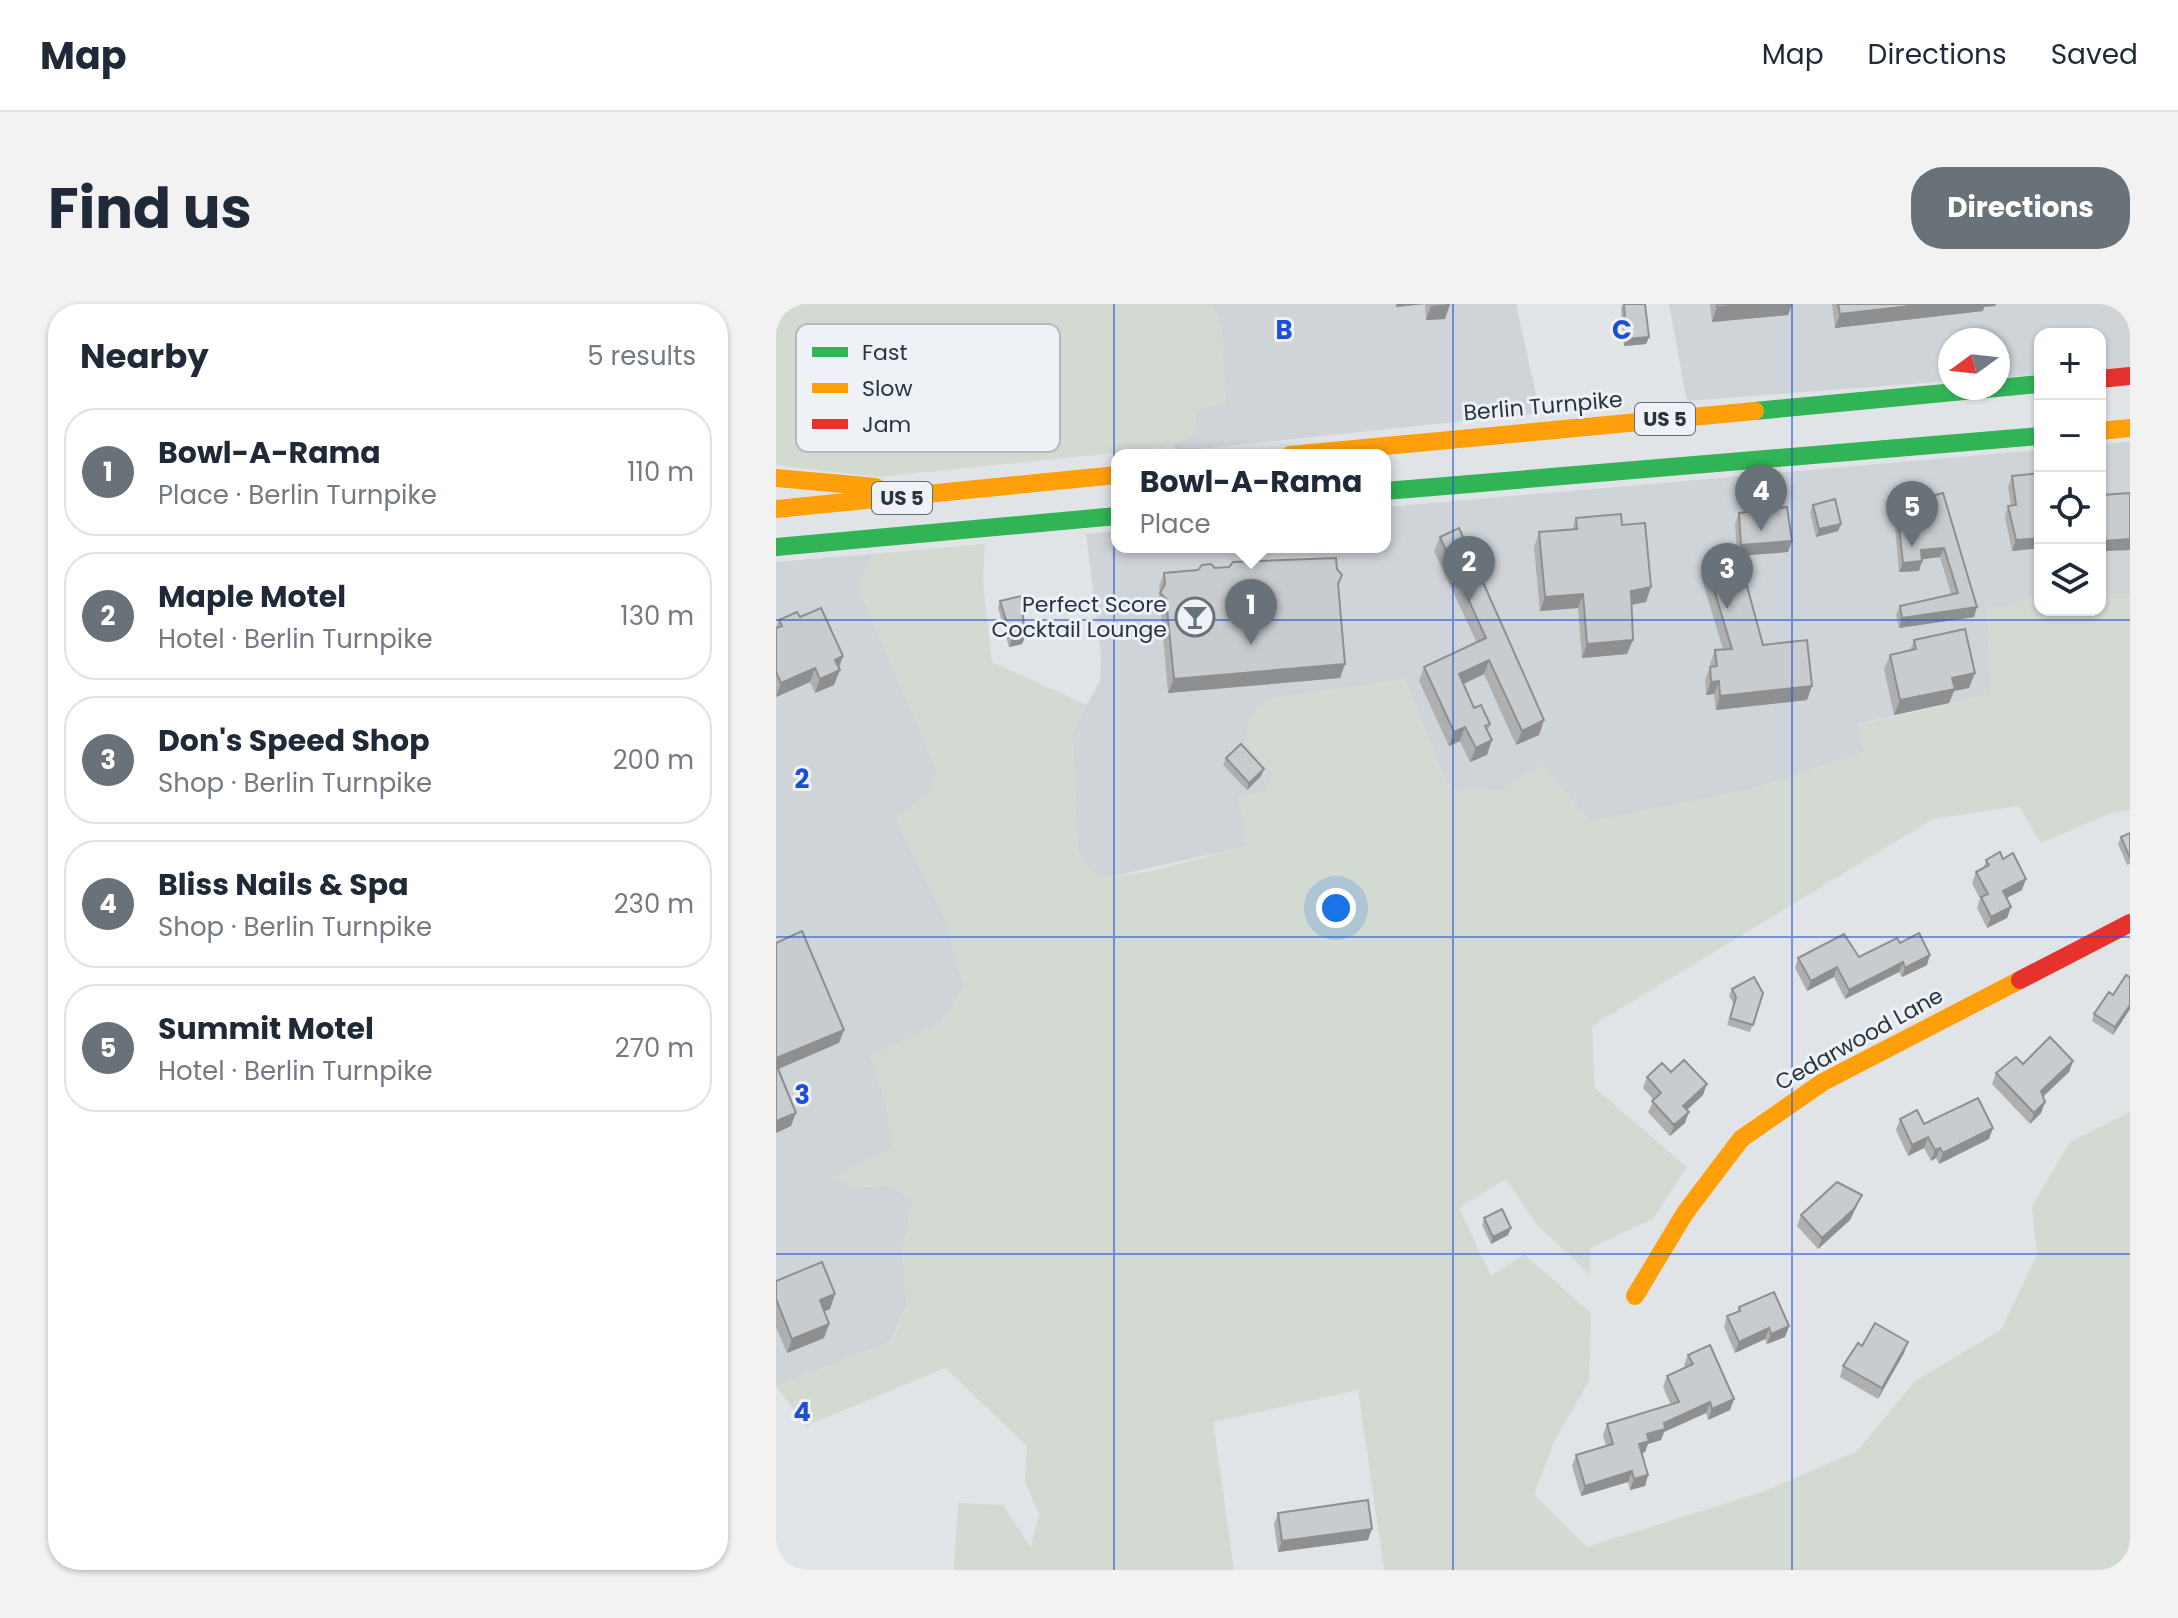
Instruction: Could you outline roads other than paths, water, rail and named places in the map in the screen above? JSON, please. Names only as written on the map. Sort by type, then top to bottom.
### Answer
[{"type":"main road","points":[[2106,378],[2130,376]]},
{"type":"main road","name":"Berlin Turnpike","points":[[1353,449],[2034,385]]},
{"type":"main road","points":[[2106,430],[2130,428]]},
{"type":"main road","name":"US 5","points":[[1391,490],[2034,437]]},
{"type":"main road","name":"US 5","points":[[776,509],[1111,476]]},
{"type":"main road","points":[[776,478],[971,492]]},
{"type":"main road","name":"US 5","points":[[776,547],[1111,517]]},
{"type":"main road","name":"Cedarwood Lane","points":[[1635,1296],[1685,1213],[1741,1139],[1823,1082],[2130,923]]},
{"type":"place","name":"Bliss Nails & Spa","points":[[1761,531]]},
{"type":"place","name":"Summit Motel","points":[[1912,547]]},
{"type":"place","name":"Maple Motel","points":[[1469,602]]},
{"type":"place","name":"Don's Speed Shop","points":[[1727,609]]},
{"type":"place","name":"Perfect Score Cocktail Lounge","points":[[1195,617]]},
{"type":"place","name":"Bowl-A-Rama","points":[[1251,645]]}]
